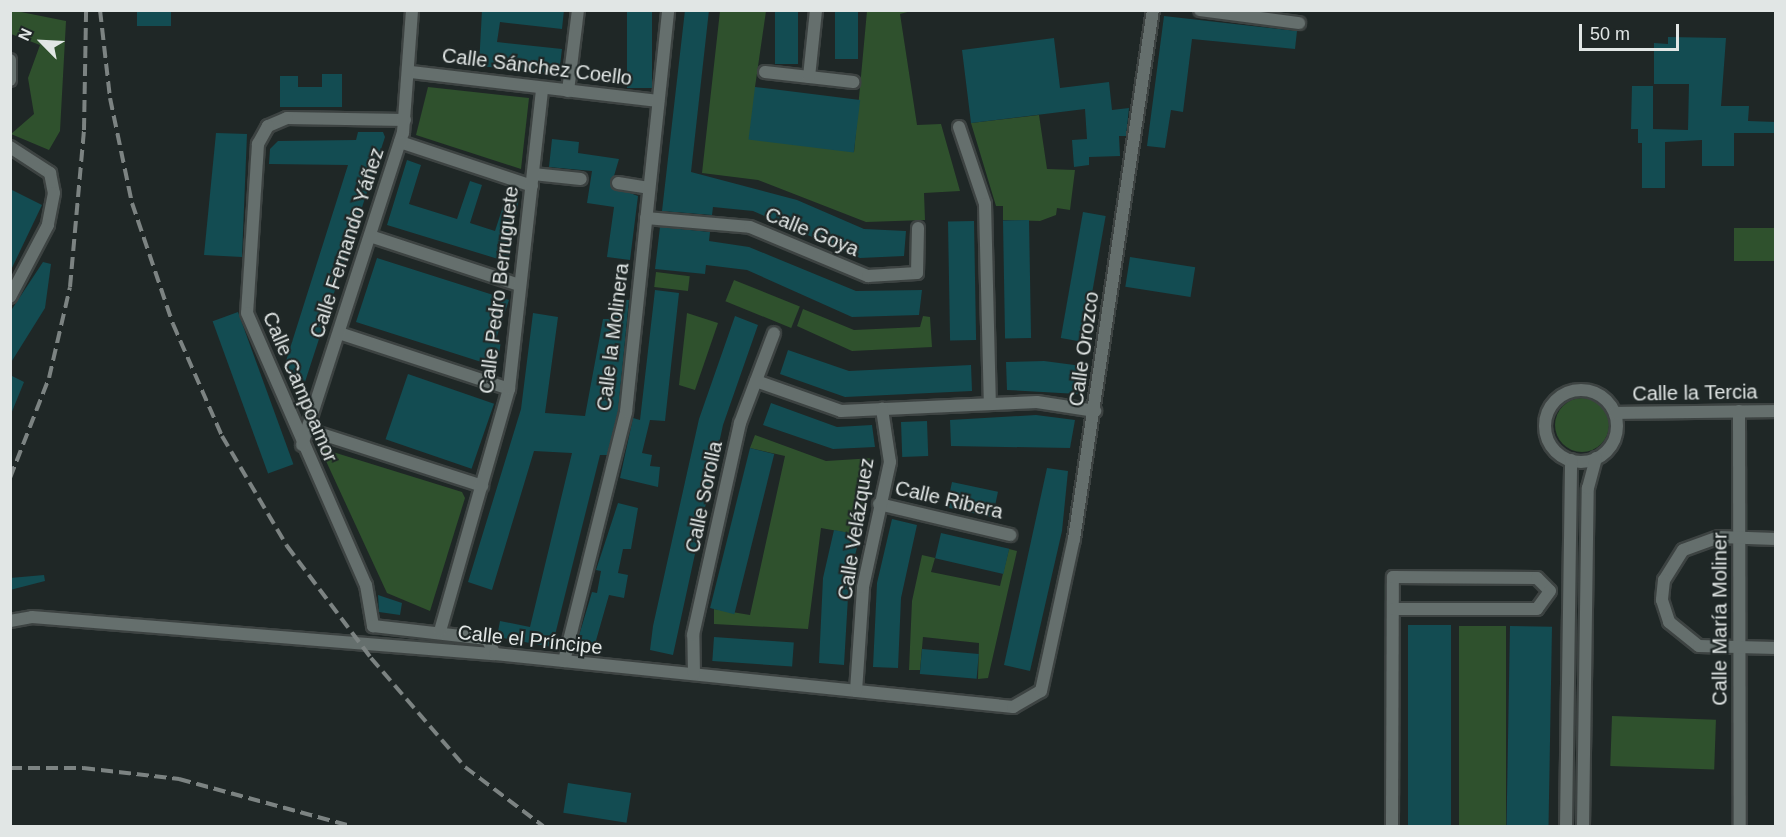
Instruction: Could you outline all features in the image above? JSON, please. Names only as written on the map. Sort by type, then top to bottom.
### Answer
[{"type":"street","name":"Calle Fernando Yáñez","points":[[302,445],[309,430],[400,142],[411,72],[412,10]]},
{"type":"street","points":[[568,91],[578,10]]},
{"type":"street","name":"Calle la Molinera","points":[[564,662],[626,412],[668,10]]},
{"type":"street","points":[[809,77],[816,10]]},
{"type":"street","name":"Calle Orozco","points":[[1041,691],[1095,411],[1153,10]]},
{"type":"street","points":[[1200,10],[1299,23]]},
{"type":"street","points":[[10,60],[10,80]]},
{"type":"street","name":"Calle Sánchez Coello","points":[[411,72],[658,101]]},
{"type":"street","points":[[765,72],[853,82]]},
{"type":"street","name":"Calle Pedro Berruguete","points":[[440,631],[509,389],[542,89]]},
{"type":"street","name":"Calle Campoamor","points":[[405,120],[287,118],[268,126],[258,144],[248,313],[302,445],[366,585],[373,626],[440,631],[487,639],[495,654]]},
{"type":"street","points":[[959,127],[986,214],[990,404]]},
{"type":"street","points":[[400,142],[533,180],[581,179]]},
{"type":"street","points":[[10,147],[50,173],[54,193],[48,225],[10,297]]},
{"type":"street","points":[[618,183],[649,188]]},
{"type":"street","name":"Calle Goya","points":[[646,218],[750,227],[868,276],[917,273],[918,228]]},
{"type":"street","points":[[370,236],[519,285]]},
{"type":"street","points":[[339,333],[509,389]]},
{"type":"street","name":"Calle Sorolla","points":[[694,674],[693,635],[740,423],[774,333]]},
{"type":"street","points":[[756,381],[841,411],[1037,402],[1095,411]]},
{"type":"street","points":[[1583,826],[1588,488],[1596,458],[1614,440],[1615,413],[1603,397],[1584,390],[1555,401],[1545,430],[1554,449],[1571,460],[1596,458]]},
{"type":"street","name":"Calle Velázquez","points":[[856,691],[863,587],[879,504],[890,462],[882,409]]},
{"type":"street","name":"Calle María Moliner","points":[[1739,411],[1740,826]]},
{"type":"street","name":"Calle la Tercia","points":[[1615,413],[1776,411]]},
{"type":"street","points":[[309,430],[482,486]]},
{"type":"street","points":[[1566,826],[1571,460]]},
{"type":"street","name":"Calle Ribera","points":[[879,504],[1010,535]]},
{"type":"street","points":[[1776,538],[1719,537],[1683,550],[1664,580],[1662,600],[1669,622],[1683,637],[1699,646],[1776,648]]},
{"type":"street","points":[[1392,826],[1393,577],[1537,578],[1550,591],[1537,609],[1393,609]]},
{"type":"street","name":"Calle el Príncipe","points":[[10,621],[32,617],[495,654],[1013,707],[1041,691]]},
{"type":"green space","points":[[11,10],[66,21],[60,131],[49,150],[11,134],[34,114],[28,78],[40,45],[11,34]]},
{"type":"green space","points":[[720,11],[766,11],[755,87],[854,152],[867,11],[911,11],[900,14],[917,125],[941,124],[960,191],[924,193],[925,220],[866,222],[758,180],[702,173]]},
{"type":"green space","points":[[428,87],[529,98],[521,169],[416,135]]},
{"type":"green space","points":[[1039,115],[1047,169],[1075,170],[1070,210],[1057,208],[1056,215],[1040,221],[1003,220],[1003,206],[996,206],[971,123]]},
{"type":"green space","points":[[1734,228],[1775,228],[1775,261],[1734,261]]},
{"type":"green space","points":[[656,272],[690,276],[688,291],[654,287]]},
{"type":"green space","points":[[734,280],[800,307],[791,328],[725,301]]},
{"type":"green space","points":[[803,309],[854,330],[920,327],[923,316],[930,317],[932,347],[852,351],[797,326]]},
{"type":"green space","points":[[687,313],[718,323],[695,390],[679,385]]},
{"type":"green space","points":[[1582,398],[1592,400],[1601,406],[1607,415],[1609,425],[1607,435],[1601,444],[1592,450],[1582,452],[1572,450],[1563,444],[1557,435],[1555,425],[1557,415],[1563,406],[1572,400]]},
{"type":"green space","points":[[755,435],[826,461],[874,458],[860,535],[821,528],[808,629],[714,624],[714,609],[750,615],[785,456],[750,448]]},
{"type":"green space","points":[[320,448],[462,492],[465,498],[430,611],[387,593]]},
{"type":"green space","points":[[1009,549],[1017,551],[988,678],[978,679],[979,643],[923,637],[920,670],[909,670],[912,601],[922,555],[935,558],[931,572],[1000,586]]},
{"type":"green space","points":[[1459,626],[1506,626],[1506,826],[1459,826]]},
{"type":"green space","points":[[1612,716],[1716,720],[1714,770],[1610,766]]},
{"type":"building","points":[[137,10],[171,10],[171,26],[137,26]]},
{"type":"building","points":[[482,10],[564,10],[562,29],[500,22],[497,42],[562,49],[559,74],[479,66]]},
{"type":"building","points":[[627,10],[652,10],[652,88],[627,88]]},
{"type":"building","points":[[685,10],[709,10],[691,172],[797,200],[864,229],[906,231],[904,256],[860,258],[753,211],[713,207],[712,215],[662,211]]},
{"type":"building","points":[[775,10],[798,10],[798,64],[775,64]]},
{"type":"building","points":[[835,10],[858,10],[858,59],[835,59]]},
{"type":"building","points":[[1164,16],[1297,31],[1295,49],[1192,39],[1183,112],[1171,110],[1165,148],[1147,146]]},
{"type":"building","points":[[1668,37],[1726,38],[1721,106],[1749,106],[1748,121],[1776,122],[1776,133],[1734,133],[1734,166],[1702,166],[1702,140],[1665,142],[1665,188],[1642,188],[1642,143],[1638,143],[1638,129],[1631,129],[1632,86],[1653,86],[1653,129],[1688,130],[1689,84],[1654,84],[1654,43],[1668,44]]},
{"type":"building","points":[[1054,38],[1060,88],[1109,82],[1112,110],[1129,108],[1126,136],[1119,136],[1120,156],[1089,157],[1089,165],[1074,167],[1072,140],[1087,139],[1085,109],[971,123],[962,50]]},
{"type":"building","points":[[322,74],[342,74],[342,107],[280,107],[280,76],[298,76],[298,87],[322,87]]},
{"type":"building","points":[[755,87],[860,100],[854,153],[749,140]]},
{"type":"building","points":[[358,132],[383,132],[385,137],[303,388],[290,384],[286,361],[348,165],[269,164],[270,149],[278,141],[356,140]]},
{"type":"building","points":[[216,133],[247,134],[242,257],[204,255]]},
{"type":"building","points":[[552,139],[579,142],[578,153],[619,159],[611,186],[638,196],[630,260],[607,257],[614,207],[587,203],[592,171],[549,167]]},
{"type":"building","points":[[407,160],[421,165],[409,204],[457,219],[470,181],[482,185],[470,223],[495,231],[507,194],[519,198],[508,262],[387,225]]},
{"type":"building","points":[[10,189],[42,205],[10,272]]},
{"type":"building","points":[[1083,212],[1106,216],[1083,342],[1061,338]]},
{"type":"building","points":[[1003,220],[1029,220],[1031,338],[1005,338]]},
{"type":"building","points":[[948,221],[974,221],[976,340],[950,340]]},
{"type":"building","points":[[660,227],[710,232],[709,241],[749,247],[856,291],[922,290],[919,315],[852,317],[747,270],[706,265],[705,274],[655,269]]},
{"type":"building","points":[[1130,257],[1195,267],[1190,297],[1125,287]]},
{"type":"building","points":[[377,258],[509,300],[496,339],[501,341],[497,367],[356,322]]},
{"type":"building","points":[[43,262],[51,264],[45,308],[10,364],[10,312]]},
{"type":"building","points":[[655,290],[679,293],[665,421],[650,420],[642,453],[652,455],[650,466],[660,467],[658,487],[620,478],[633,418],[640,420]]},
{"type":"building","points":[[613,299],[629,300],[618,411],[607,455],[600,455],[552,647],[497,637],[500,621],[530,627],[572,453],[534,451],[492,590],[468,582],[521,409],[533,313],[558,317],[545,413],[585,416],[603,319],[611,319]]},
{"type":"building","points":[[238,312],[293,464],[268,473],[213,321]]},
{"type":"building","points":[[735,316],[758,325],[723,425],[673,655],[650,650],[653,626],[699,419]]},
{"type":"building","points":[[788,350],[849,371],[971,365],[972,391],[845,397],[780,374]]},
{"type":"building","points":[[1044,361],[1082,366],[1078,394],[1007,390],[1006,362]]},
{"type":"building","points":[[408,374],[494,404],[472,469],[386,439]]},
{"type":"building","points":[[10,375],[24,382],[11,414],[10,414]]},
{"type":"building","points":[[771,403],[837,427],[872,425],[875,447],[833,449],[763,425]]},
{"type":"building","points":[[1036,415],[1075,420],[1070,448],[951,446],[950,420]]},
{"type":"building","points":[[927,421],[928,456],[902,457],[901,422]]},
{"type":"building","points":[[750,448],[774,454],[734,614],[710,608]]},
{"type":"building","points":[[1047,468],[1068,471],[1062,531],[1030,671],[1004,665]]},
{"type":"building","points":[[952,482],[998,492],[993,517],[947,507]]},
{"type":"building","points":[[618,503],[638,508],[631,549],[623,549],[618,573],[628,575],[624,598],[609,595],[595,644],[578,639],[592,592],[597,593],[601,571],[596,570]]},
{"type":"building","points":[[892,519],[917,525],[901,598],[898,668],[873,667],[877,583]]},
{"type":"building","points":[[834,530],[860,535],[849,580],[844,665],[819,663],[823,578]]},
{"type":"building","points":[[941,533],[1009,549],[1003,574],[935,558]]},
{"type":"building","points":[[44,575],[45,581],[10,590],[10,578]]},
{"type":"building","points":[[378,595],[402,603],[400,615],[379,612]]},
{"type":"building","points":[[1408,625],[1451,625],[1451,826],[1408,826]]},
{"type":"building","points":[[1510,626],[1552,627],[1549,826],[1507,826]]},
{"type":"building","points":[[714,637],[794,643],[792,667],[712,661]]},
{"type":"building","points":[[922,649],[979,654],[977,679],[920,674]]},
{"type":"building","points":[[568,783],[631,793],[627,823],[563,813]]},
{"type":"railway","points":[[10,478],[49,378],[70,287],[84,130],[86,10]]},
{"type":"railway","points":[[100,10],[110,98],[132,203],[173,324],[222,436],[287,546],[371,658],[465,767],[543,826]]},
{"type":"railway","points":[[10,768],[83,768],[179,779],[351,826]]}]
